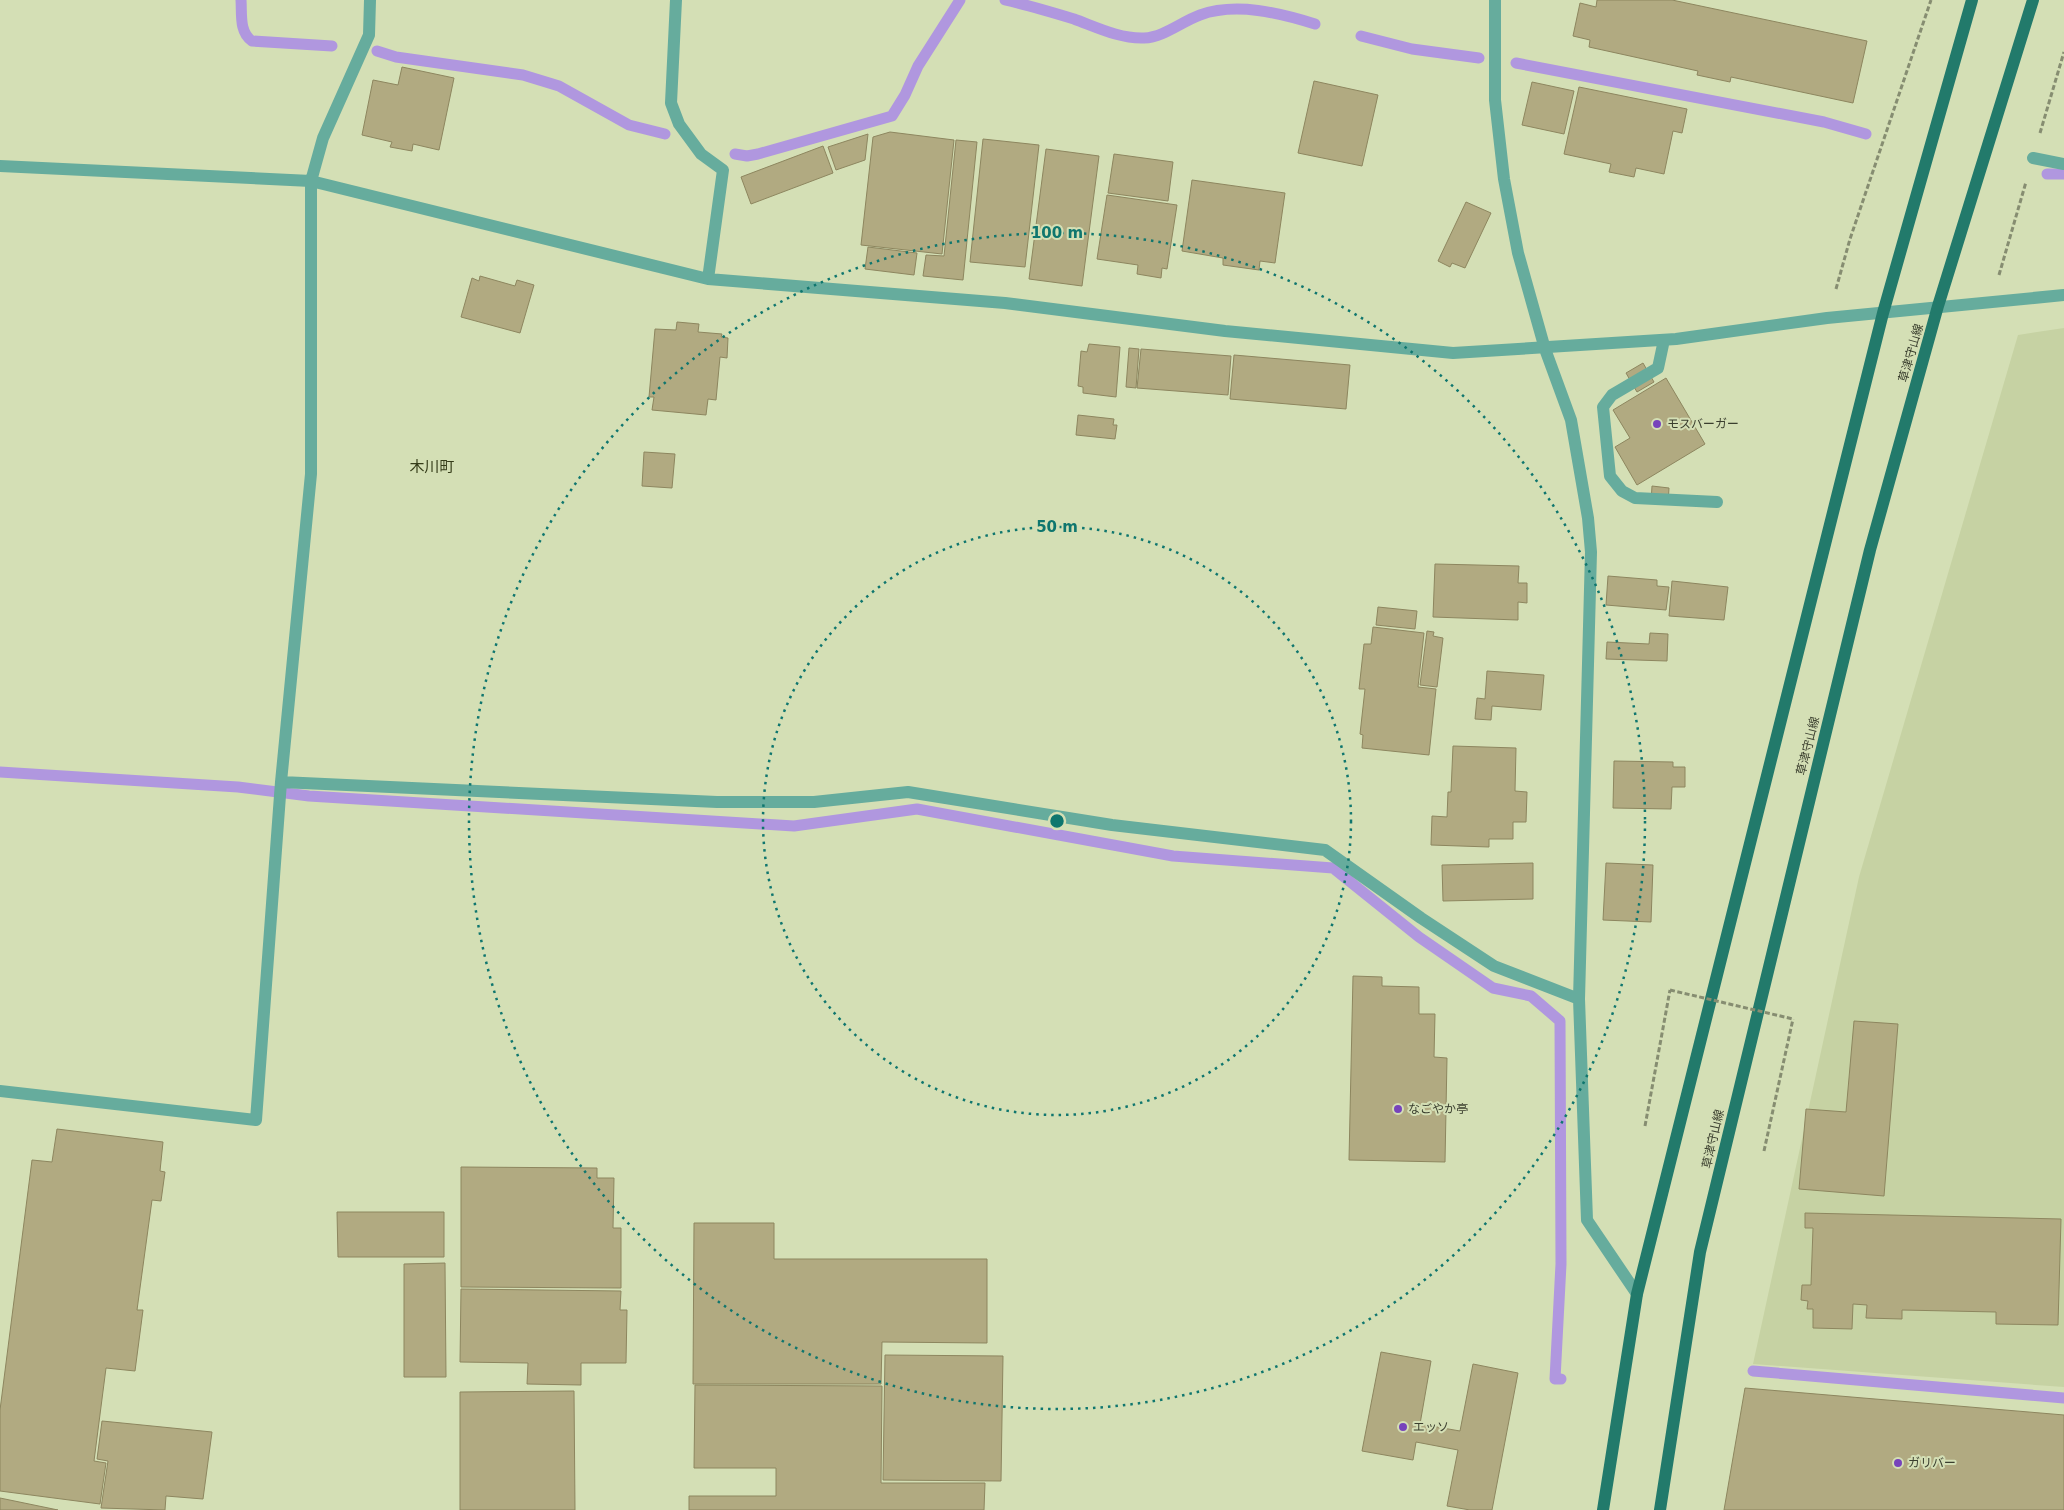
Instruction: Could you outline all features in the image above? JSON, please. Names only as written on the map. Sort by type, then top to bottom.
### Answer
[{"type":"main road","points":[[1603,1510],[1637,1294],[1883,313],[1972,0]]},
{"type":"main road","name":"草津守山線","points":[[1660,1510],[1700,1252],[1870,550],[1938,306],[2033,0]]},
{"type":"street","points":[[0,1090],[256,1120],[282,782],[311,474],[311,181],[323,138],[369,35],[370,0]]},
{"type":"street","points":[[676,0],[672,103],[679,124],[701,154],[722,170],[708,279]]},
{"type":"street","points":[[1495,0],[1495,100],[1504,180],[1518,253],[1544,349],[1571,420],[1588,518],[1591,552],[1579,999],[1587,1220],[1637,1294]]},
{"type":"street","points":[[2033,158],[2064,164]]},
{"type":"street","points":[[0,166],[311,181],[708,279],[1005,303],[1225,330],[1453,353],[1544,349],[1664,340],[1827,318],[2064,295]]},
{"type":"street","points":[[1664,340],[1658,368],[1612,395],[1603,407],[1610,476],[1622,491],[1635,498],[1718,502]]},
{"type":"street","points":[[282,782],[717,802],[814,802],[908,792],[1112,825],[1325,850],[1421,918],[1494,966],[1579,999]]},
{"type":"path","points":[[1827,318],[1850,239],[1931,0]]},
{"type":"path","points":[[1645,1126],[1670,990],[1794,1018],[1764,1151]]},
{"type":"shaded area","points":[[2064,328],[2064,1387],[1753,1364],[1859,877],[2018,335]]},
{"type":"building","points":[[1597,0],[1672,0],[1867,41],[1853,103],[1731,77],[1730,82],[1697,75],[1698,71],[1589,47],[1590,40],[1573,36],[1580,3],[1596,7]]},
{"type":"building","points":[[402,67],[454,78],[439,150],[413,144],[412,151],[390,147],[392,142],[362,135],[373,80],[398,85]]},
{"type":"building","points":[[1314,81],[1378,95],[1362,166],[1298,153]]},
{"type":"building","points":[[1532,82],[1574,91],[1564,134],[1522,125]]},
{"type":"building","points":[[1579,87],[1687,109],[1682,133],[1673,131],[1664,174],[1636,168],[1634,177],[1609,172],[1611,164],[1564,154]]},
{"type":"building","points":[[890,132],[954,140],[942,254],[861,245],[873,137]]},
{"type":"building","points":[[868,134],[865,160],[836,170],[828,147]]},
{"type":"building","points":[[983,139],[1039,145],[1025,267],[970,262]]},
{"type":"building","points":[[956,140],[977,142],[963,280],[923,276],[926,255],[944,256]]},
{"type":"building","points":[[823,146],[833,173],[751,204],[741,177]]},
{"type":"building","points":[[1046,149],[1099,156],[1082,286],[1029,279]]},
{"type":"building","points":[[1114,154],[1173,162],[1168,201],[1108,193]]},
{"type":"building","points":[[1192,180],[1285,193],[1275,263],[1260,261],[1259,270],[1223,265],[1223,258],[1182,251]]},
{"type":"building","points":[[1107,195],[1177,205],[1167,269],[1162,268],[1161,278],[1137,274],[1138,265],[1097,259]]},
{"type":"building","points":[[1466,202],[1491,213],[1465,268],[1452,263],[1450,267],[1438,261]]},
{"type":"building","points":[[868,247],[917,253],[914,275],[865,269]]},
{"type":"building","points":[[480,276],[515,286],[517,280],[534,285],[520,333],[461,317],[472,278],[479,281]]},
{"type":"building","points":[[677,322],[699,324],[698,332],[722,334],[721,337],[728,338],[727,358],[720,357],[716,400],[708,399],[706,415],[652,410],[654,397],[649,397],[655,329],[676,330]]},
{"type":"building","points":[[1089,344],[1120,347],[1116,397],[1083,393],[1083,387],[1078,386],[1081,351],[1087,352]]},
{"type":"building","points":[[1129,348],[1139,349],[1136,388],[1126,387]]},
{"type":"building","points":[[1141,349],[1231,356],[1228,395],[1137,388]]},
{"type":"building","points":[[1234,355],[1350,365],[1346,409],[1230,399]]},
{"type":"building","points":[[1643,363],[1654,382],[1637,392],[1626,373]]},
{"type":"building","name":"モスバーガー","points":[[1666,378],[1705,444],[1637,485],[1615,447],[1630,438],[1613,410]]},
{"type":"building","points":[[1078,415],[1114,419],[1113,425],[1117,425],[1115,439],[1076,435]]},
{"type":"building","points":[[644,452],[675,454],[672,488],[642,486]]},
{"type":"building","points":[[1652,486],[1669,488],[1668,504],[1651,502]]},
{"type":"building","points":[[1435,564],[1519,566],[1518,583],[1527,583],[1527,603],[1518,602],[1518,620],[1433,617]]},
{"type":"building","points":[[1608,576],[1657,580],[1657,586],[1669,587],[1666,610],[1606,605]]},
{"type":"building","points":[[1672,581],[1728,587],[1724,620],[1669,616]]},
{"type":"building","points":[[1378,607],[1417,611],[1415,629],[1376,625]]},
{"type":"building","points":[[1373,627],[1424,633],[1418,687],[1436,689],[1429,755],[1362,748],[1363,735],[1360,734],[1365,689],[1359,689],[1364,644],[1371,644]]},
{"type":"building","points":[[1427,631],[1434,632],[1433,636],[1443,638],[1437,687],[1420,685]]},
{"type":"building","points":[[1650,633],[1668,634],[1667,661],[1606,659],[1607,642],[1649,644]]},
{"type":"building","points":[[1487,671],[1544,675],[1541,710],[1492,706],[1491,720],[1475,719],[1477,698],[1485,699]]},
{"type":"building","points":[[1453,746],[1516,748],[1515,791],[1527,792],[1526,822],[1513,822],[1513,839],[1489,839],[1489,847],[1431,845],[1432,816],[1447,817],[1448,792],[1451,792]]},
{"type":"building","points":[[1614,761],[1673,762],[1673,767],[1685,767],[1685,787],[1672,787],[1671,809],[1613,808]]},
{"type":"building","points":[[1533,863],[1533,899],[1443,901],[1442,865]]},
{"type":"building","points":[[1606,863],[1653,865],[1651,922],[1603,920]]},
{"type":"building","name":"なごやか亭","points":[[1353,976],[1382,977],[1382,986],[1419,987],[1419,1014],[1435,1014],[1434,1057],[1447,1058],[1445,1162],[1349,1160]]},
{"type":"building","points":[[1854,1021],[1898,1024],[1884,1196],[1799,1189],[1806,1109],[1846,1112]]},
{"type":"building","points":[[57,1129],[163,1142],[160,1171],[165,1172],[161,1201],[152,1200],[137,1310],[143,1310],[135,1371],[106,1368],[94,1461],[106,1463],[100,1504],[0,1491],[0,1410],[32,1160],[52,1162]]},
{"type":"building","points":[[461,1167],[597,1168],[597,1178],[614,1178],[613,1228],[621,1228],[621,1288],[461,1287]]},
{"type":"building","points":[[337,1212],[444,1212],[444,1257],[338,1257]]},
{"type":"building","points":[[1805,1213],[2061,1219],[2058,1325],[1996,1324],[1996,1312],[1902,1310],[1902,1319],[1866,1318],[1867,1305],[1853,1304],[1852,1329],[1813,1328],[1813,1309],[1807,1309],[1808,1301],[1801,1300],[1802,1285],[1811,1285],[1813,1228],[1805,1228]]},
{"type":"building","points":[[694,1223],[774,1223],[774,1259],[987,1259],[987,1343],[882,1342],[881,1384],[693,1384]]},
{"type":"building","points":[[445,1263],[446,1377],[404,1377],[404,1264]]},
{"type":"building","points":[[461,1289],[621,1291],[620,1310],[627,1310],[626,1363],[581,1363],[581,1385],[527,1384],[528,1363],[460,1362]]},
{"type":"building","name":"エッソ","points":[[1381,1352],[1431,1361],[1420,1424],[1460,1431],[1473,1364],[1518,1373],[1492,1510],[1470,1510],[1447,1506],[1458,1450],[1416,1442],[1413,1460],[1362,1451]]},
{"type":"building","points":[[885,1355],[1003,1356],[1001,1481],[883,1480]]},
{"type":"building","points":[[695,1385],[882,1386],[881,1483],[985,1483],[984,1510],[689,1510],[689,1496],[776,1496],[776,1468],[694,1468]]},
{"type":"building","name":"ガリバー","points":[[1745,1388],[2064,1415],[2064,1510],[1724,1510]]},
{"type":"building","points":[[574,1391],[575,1510],[460,1510],[460,1392]]},
{"type":"building","points":[[102,1421],[212,1432],[203,1499],[166,1496],[165,1510],[101,1508],[108,1461],[97,1459]]},
{"type":"building","points":[[0,1498],[58,1510],[0,1510]]},
{"type":"waterway","points":[[241,0],[243,28],[252,41],[332,46]]},
{"type":"waterway","points":[[735,154],[747,156],[758,154],[892,116],[905,95],[918,66],[960,0]]},
{"type":"waterway","points":[[1005,0],[1074,19],[1117,35],[1135,38],[1159,35],[1200,15],[1228,9],[1258,10],[1315,24]]},
{"type":"waterway","points":[[1361,36],[1412,49],[1479,58]]},
{"type":"waterway","points":[[377,51],[396,57],[523,75],[559,86],[629,125],[665,134]]},
{"type":"waterway","points":[[1516,63],[1824,122],[1866,134]]},
{"type":"waterway","points":[[2047,174],[2064,174]]},
{"type":"waterway","points":[[0,772],[238,787],[309,796],[794,826],[917,809],[1173,856],[1333,868],[1419,937],[1493,988],[1531,996],[1560,1021],[1561,1264],[1555,1379],[1561,1379]]},
{"type":"waterway","points":[[1753,1371],[2064,1398]]},
{"type":"place","name":"モスバーガー","points":[[1657,424]]},
{"type":"place","name":"なごやか亭","points":[[1398,1109]]},
{"type":"place","name":"エッソ","points":[[1403,1427]]},
{"type":"place","name":"ガリバー","points":[[1898,1463]]},
{"type":"district","name":"木川町","points":[[432,467]]}]
